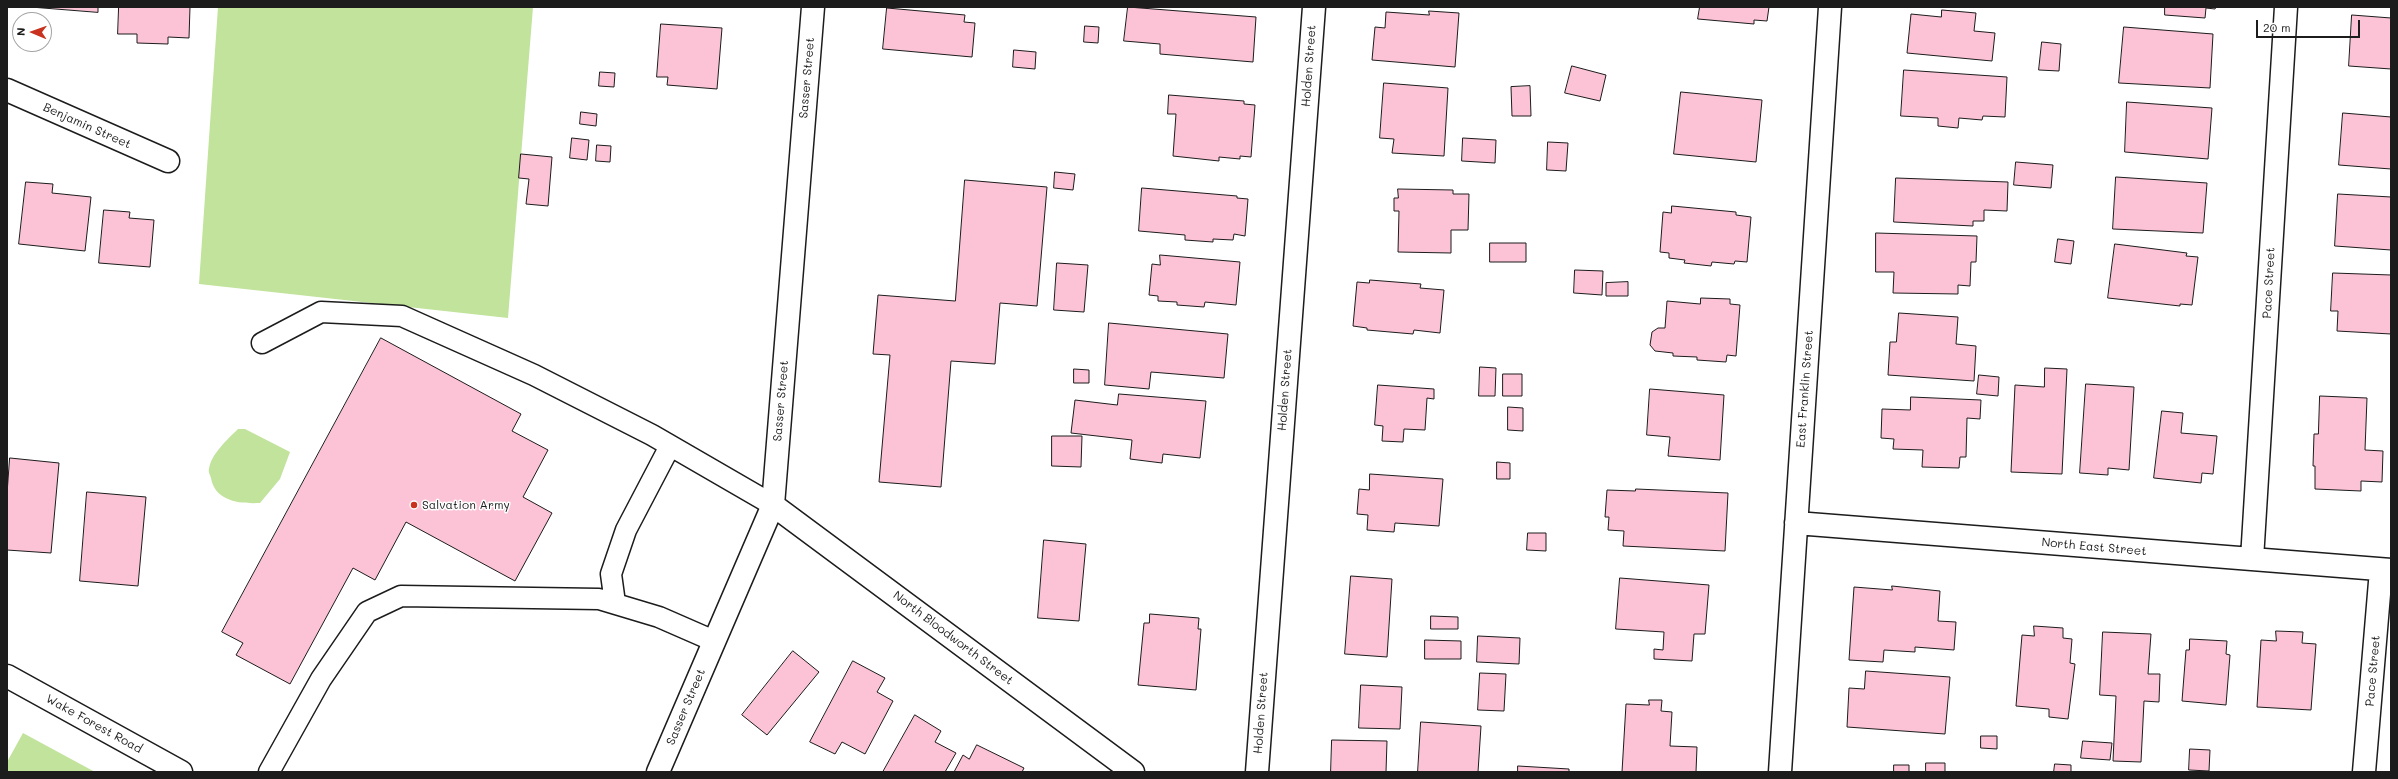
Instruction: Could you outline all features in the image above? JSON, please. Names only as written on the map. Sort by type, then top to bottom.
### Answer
[{"type":"street","name":"Sasser Street","points":[[658,772],[773,505],[813,7]]},
{"type":"street","name":"Holden Street","points":[[1257,772],[1314,7]]},
{"type":"street","name":"East Franklin Street","points":[[1780,772],[1830,7]]},
{"type":"street","name":"Pace Street","points":[[2252,559],[2286,7]]},
{"type":"street","name":"Benjamin Street","points":[[7,90],[168,161]]},
{"type":"street","name":"North Bloodworth Street","points":[[773,505],[1133,772]]},
{"type":"street","name":"North East Street","points":[[1796,523],[2386,570]]},
{"type":"street","name":"Pace Street","points":[[2364,772],[2386,570]]},
{"type":"street","name":"Wake Forest Road","points":[[7,676],[181,772]]},
{"type":"lane","points":[[262,343],[321,312],[402,316],[534,375],[670,446],[773,505]]},
{"type":"lane","points":[[615,603],[611,574],[626,530],[670,446]]},
{"type":"lane","points":[[270,772],[321,679],[367,612],[401,596],[599,599],[659,617],[714,641]]},
{"type":"green space","points":[[218,7],[533,7],[508,318],[199,284]]},
{"type":"green space","points":[[238,429],[245,429],[290,452],[280,479],[260,503],[244,503],[229,500],[217,492],[213,486],[209,473],[210,463],[216,452]]},
{"type":"green space","points":[[23,733],[95,772],[7,772],[7,762]]},
{"type":"building","points":[[31,7],[98,7],[98,12]]},
{"type":"building","points":[[119,7],[190,7],[189,38],[168,37],[168,44],[137,43],[137,34],[118,34]]},
{"type":"building","points":[[1128,7],[1256,17],[1253,62],[1160,54],[1160,44],[1124,41]]},
{"type":"building","points":[[1700,7],[1769,7],[1767,21],[1754,20],[1754,24],[1698,19]]},
{"type":"building","points":[[2165,7],[2216,7],[2215,9],[2206,8],[2205,18],[2165,15]]},
{"type":"building","points":[[887,8],[965,15],[964,22],[975,23],[972,57],[883,49]]},
{"type":"building","points":[[1942,10],[1976,13],[1974,31],[1995,33],[1992,61],[1907,53],[1911,14],[1941,17]]},
{"type":"building","points":[[1429,11],[1459,13],[1455,67],[1372,60],[1375,27],[1385,28],[1386,12],[1429,15]]},
{"type":"building","points":[[2352,15],[2391,18],[2391,69],[2349,66]]},
{"type":"building","points":[[661,24],[722,28],[717,89],[667,85],[668,77],[657,77]]},
{"type":"building","points":[[1085,26],[1099,27],[1098,43],[1084,42]]},
{"type":"building","points":[[2124,27],[2213,34],[2210,88],[2119,83]]},
{"type":"building","points":[[2042,42],[2061,44],[2059,71],[2039,70]]},
{"type":"building","points":[[1014,50],[1036,52],[1035,69],[1013,67]]},
{"type":"building","points":[[1572,66],[1606,75],[1600,101],[1565,93]]},
{"type":"building","points":[[1904,70],[2007,77],[2005,117],[1983,116],[1982,120],[1959,118],[1958,128],[1938,126],[1938,118],[1901,116]]},
{"type":"building","points":[[600,72],[615,73],[614,87],[599,86]]},
{"type":"building","points":[[1384,83],[1448,88],[1444,156],[1392,153],[1394,139],[1380,138]]},
{"type":"building","points":[[1530,86],[1531,116],[1512,116],[1511,87]]},
{"type":"building","points":[[1681,92],[1762,100],[1756,162],[1674,154]]},
{"type":"building","points":[[1169,95],[1244,101],[1244,104],[1255,105],[1251,157],[1240,156],[1240,159],[1219,157],[1219,161],[1173,156],[1176,114],[1168,114]]},
{"type":"building","points":[[2127,102],[2212,108],[2208,159],[2125,152]]},
{"type":"building","points":[[581,112],[597,114],[596,126],[580,124]]},
{"type":"building","points":[[2343,113],[2391,117],[2391,169],[2339,165]]},
{"type":"building","points":[[572,138],[589,140],[587,160],[570,158]]},
{"type":"building","points":[[1463,138],[1496,140],[1495,163],[1462,161]]},
{"type":"building","points":[[1548,142],[1568,143],[1566,171],[1547,170]]},
{"type":"building","points":[[597,145],[611,146],[610,162],[596,161]]},
{"type":"building","points":[[521,154],[552,157],[548,206],[526,204],[529,179],[519,178]]},
{"type":"building","points":[[2016,162],[2053,165],[2051,188],[2014,185]]},
{"type":"building","points":[[1055,172],[1075,174],[1073,190],[1054,188]]},
{"type":"building","points":[[2116,177],[2207,183],[2203,233],[2113,229]]},
{"type":"building","points":[[1896,178],[2008,182],[2007,211],[1984,210],[1984,221],[1973,221],[1973,226],[1894,222]]},
{"type":"building","points":[[965,180],[1047,187],[1037,306],[1000,303],[995,364],[951,361],[941,487],[879,482],[890,355],[873,354],[878,295],[955,301]]},
{"type":"building","points":[[26,182],[53,184],[52,193],[91,197],[85,251],[19,244]]},
{"type":"building","points":[[1142,188],[1237,196],[1237,198],[1248,199],[1245,236],[1234,234],[1233,240],[1213,239],[1213,242],[1185,240],[1185,235],[1139,231]]},
{"type":"building","points":[[1398,189],[1453,190],[1453,194],[1469,194],[1468,230],[1451,230],[1451,253],[1398,252],[1399,211],[1394,211],[1394,198],[1398,198]]},
{"type":"building","points":[[2338,194],[2391,197],[2391,250],[2335,246]]},
{"type":"building","points":[[1672,206],[1736,212],[1736,215],[1751,217],[1747,262],[1735,261],[1734,264],[1712,262],[1711,266],[1684,263],[1685,260],[1669,258],[1669,253],[1660,252],[1663,212],[1671,213]]},
{"type":"building","points":[[104,210],[130,212],[129,218],[154,220],[150,267],[99,263]]},
{"type":"building","points":[[1876,233],[1977,236],[1976,262],[1971,262],[1970,286],[1958,285],[1958,294],[1893,293],[1894,272],[1876,272]]},
{"type":"building","points":[[2058,239],[2074,241],[2071,264],[2055,262]]},
{"type":"building","points":[[1490,243],[1526,243],[1526,262],[1490,262]]},
{"type":"building","points":[[2115,244],[2187,253],[2186,256],[2198,257],[2192,305],[2180,304],[2180,306],[2108,298]]},
{"type":"building","points":[[1160,255],[1240,262],[1236,305],[1205,302],[1204,307],[1177,305],[1177,302],[1158,301],[1158,296],[1149,295],[1152,264],[1160,265]]},
{"type":"building","points":[[1057,263],[1088,265],[1084,312],[1054,310]]},
{"type":"building","points":[[1575,270],[1603,271],[1602,295],[1574,293]]},
{"type":"building","points":[[2333,273],[2391,275],[2391,334],[2337,331],[2338,311],[2331,311]]},
{"type":"building","points":[[1370,280],[1421,284],[1420,288],[1444,290],[1440,333],[1414,330],[1413,334],[1367,330],[1367,328],[1353,326],[1357,282],[1369,283]]},
{"type":"building","points":[[1628,282],[1628,296],[1606,296],[1606,283]]},
{"type":"building","points":[[1701,298],[1730,299],[1730,304],[1740,305],[1736,356],[1727,355],[1726,362],[1697,360],[1697,357],[1673,356],[1673,353],[1655,351],[1650,345],[1652,332],[1658,328],[1665,328],[1667,301],[1700,304]]},
{"type":"building","points":[[1899,313],[1958,317],[1956,344],[1976,346],[1974,381],[1888,375],[1890,342],[1896,342]]},
{"type":"building","points":[[1109,323],[1228,334],[1224,378],[1151,372],[1149,389],[1105,385]]},
{"type":"building","name":"Salvation Army","points":[[381,338],[521,414],[512,431],[548,450],[523,497],[552,513],[515,581],[406,522],[375,580],[353,568],[290,684],[236,655],[243,643],[222,632]]},
{"type":"building","points":[[1480,367],[1496,368],[1495,396],[1479,396]]},
{"type":"building","points":[[2045,368],[2067,369],[2062,474],[2011,472],[2015,385],[2044,387]]},
{"type":"building","points":[[1074,369],[1089,370],[1089,383],[1074,383]]},
{"type":"building","points":[[1503,374],[1522,374],[1522,396],[1503,396]]},
{"type":"building","points":[[1979,375],[1999,377],[1998,396],[1977,394]]},
{"type":"building","points":[[2086,384],[2134,387],[2129,470],[2108,468],[2108,475],[2080,473]]},
{"type":"building","points":[[1378,385],[1434,389],[1434,399],[1427,398],[1425,430],[1404,429],[1403,442],[1382,441],[1383,426],[1375,425]]},
{"type":"building","points":[[1650,389],[1724,395],[1720,460],[1668,456],[1670,437],[1647,435]]},
{"type":"building","points":[[1119,394],[1206,401],[1200,458],[1163,454],[1162,463],[1130,459],[1132,440],[1071,433],[1075,400],[1117,405]]},
{"type":"building","points":[[2320,396],[2367,398],[2365,450],[2383,451],[2382,482],[2361,481],[2361,491],[2315,489],[2315,466],[2313,466],[2314,434],[2318,434]]},
{"type":"building","points":[[1911,397],[1981,400],[1980,419],[1967,418],[1966,457],[1960,457],[1959,468],[1922,467],[1923,450],[1893,449],[1894,439],[1881,438],[1882,409],[1910,410]]},
{"type":"building","points":[[1508,407],[1523,408],[1523,431],[1508,430]]},
{"type":"building","points":[[2162,411],[2183,413],[2181,433],[2217,436],[2213,474],[2202,473],[2201,483],[2154,478]]},
{"type":"building","points":[[1052,436],[1082,436],[1081,467],[1052,466]]},
{"type":"building","points":[[10,458],[59,463],[51,553],[7,550],[7,494]]},
{"type":"building","points":[[1497,462],[1510,463],[1510,479],[1497,479]]},
{"type":"building","points":[[1370,474],[1443,479],[1439,526],[1395,523],[1394,532],[1367,530],[1368,515],[1357,514],[1359,489],[1369,490]]},
{"type":"building","points":[[1636,489],[1728,493],[1725,551],[1623,546],[1624,531],[1608,530],[1609,517],[1605,517],[1607,490],[1635,491]]},
{"type":"building","points":[[87,492],[146,497],[138,586],[80,581]]},
{"type":"building","points":[[1528,533],[1546,533],[1546,551],[1527,550]]},
{"type":"building","points":[[1044,540],[1086,544],[1079,621],[1038,618]]},
{"type":"building","points":[[1351,576],[1392,579],[1387,657],[1345,654]]},
{"type":"building","points":[[1620,578],[1709,585],[1705,634],[1694,634],[1692,661],[1654,659],[1654,649],[1663,650],[1664,632],[1616,629]]},
{"type":"building","points":[[1892,586],[1940,591],[1938,621],[1956,622],[1954,650],[1915,647],[1915,652],[1884,650],[1883,662],[1849,660],[1854,587],[1892,590]]},
{"type":"building","points":[[1150,614],[1199,618],[1198,629],[1201,629],[1196,690],[1138,685],[1144,623],[1149,623]]},
{"type":"building","points":[[1431,616],[1458,617],[1458,629],[1431,629]]},
{"type":"building","points":[[2034,626],[2063,628],[2063,638],[2072,639],[2070,663],[2075,664],[2068,719],[2049,717],[2049,709],[2016,706],[2022,635],[2034,636]]},
{"type":"building","points":[[2276,631],[2303,632],[2302,643],[2316,644],[2311,710],[2257,707],[2261,640],[2276,641]]},
{"type":"building","points":[[2103,632],[2151,634],[2148,674],[2160,674],[2159,702],[2144,701],[2141,762],[2113,761],[2116,696],[2100,695]]},
{"type":"building","points":[[1478,636],[1520,638],[1519,664],[1477,662]]},
{"type":"building","points":[[2190,639],[2227,641],[2226,654],[2230,655],[2226,705],[2182,701],[2186,650],[2189,650]]},
{"type":"building","points":[[1425,640],[1461,641],[1461,659],[1425,659]]},
{"type":"building","points":[[793,651],[819,672],[767,735],[742,715]]},
{"type":"building","points":[[853,661],[885,678],[877,692],[893,701],[865,754],[842,742],[835,754],[810,742]]},
{"type":"building","points":[[1866,671],[1950,677],[1945,734],[1847,727],[1849,688],[1864,689]]},
{"type":"building","points":[[1480,673],[1506,674],[1504,711],[1478,710]]},
{"type":"building","points":[[1361,685],[1402,687],[1400,729],[1359,728]]},
{"type":"building","points":[[1649,700],[1662,700],[1661,711],[1672,712],[1670,746],[1697,747],[1696,772],[1622,772],[1626,704],[1649,705]]},
{"type":"building","points":[[915,715],[941,731],[935,742],[956,753],[945,772],[883,772]]},
{"type":"building","points":[[1421,722],[1481,726],[1478,772],[1418,772]]},
{"type":"building","points":[[1981,736],[1997,736],[1997,749],[1981,748]]},
{"type":"building","points":[[1332,740],[1387,741],[1386,772],[1331,772]]},
{"type":"building","points":[[2083,741],[2112,743],[2110,760],[2081,758]]},
{"type":"building","points":[[977,745],[1024,768],[1022,772],[954,772],[963,755],[969,759]]},
{"type":"building","points":[[2190,749],[2210,750],[2209,771],[2189,770]]},
{"type":"building","points":[[1926,763],[1945,763],[1945,772],[1926,772]]},
{"type":"building","points":[[2055,764],[2071,765],[2071,772],[2054,772]]},
{"type":"building","points":[[1894,765],[1909,765],[1909,772],[1894,772]]},
{"type":"building","points":[[1518,766],[1569,769],[1569,772],[1518,772]]},
{"type":"place","name":"Salvation Army","points":[[414,505]]}]
